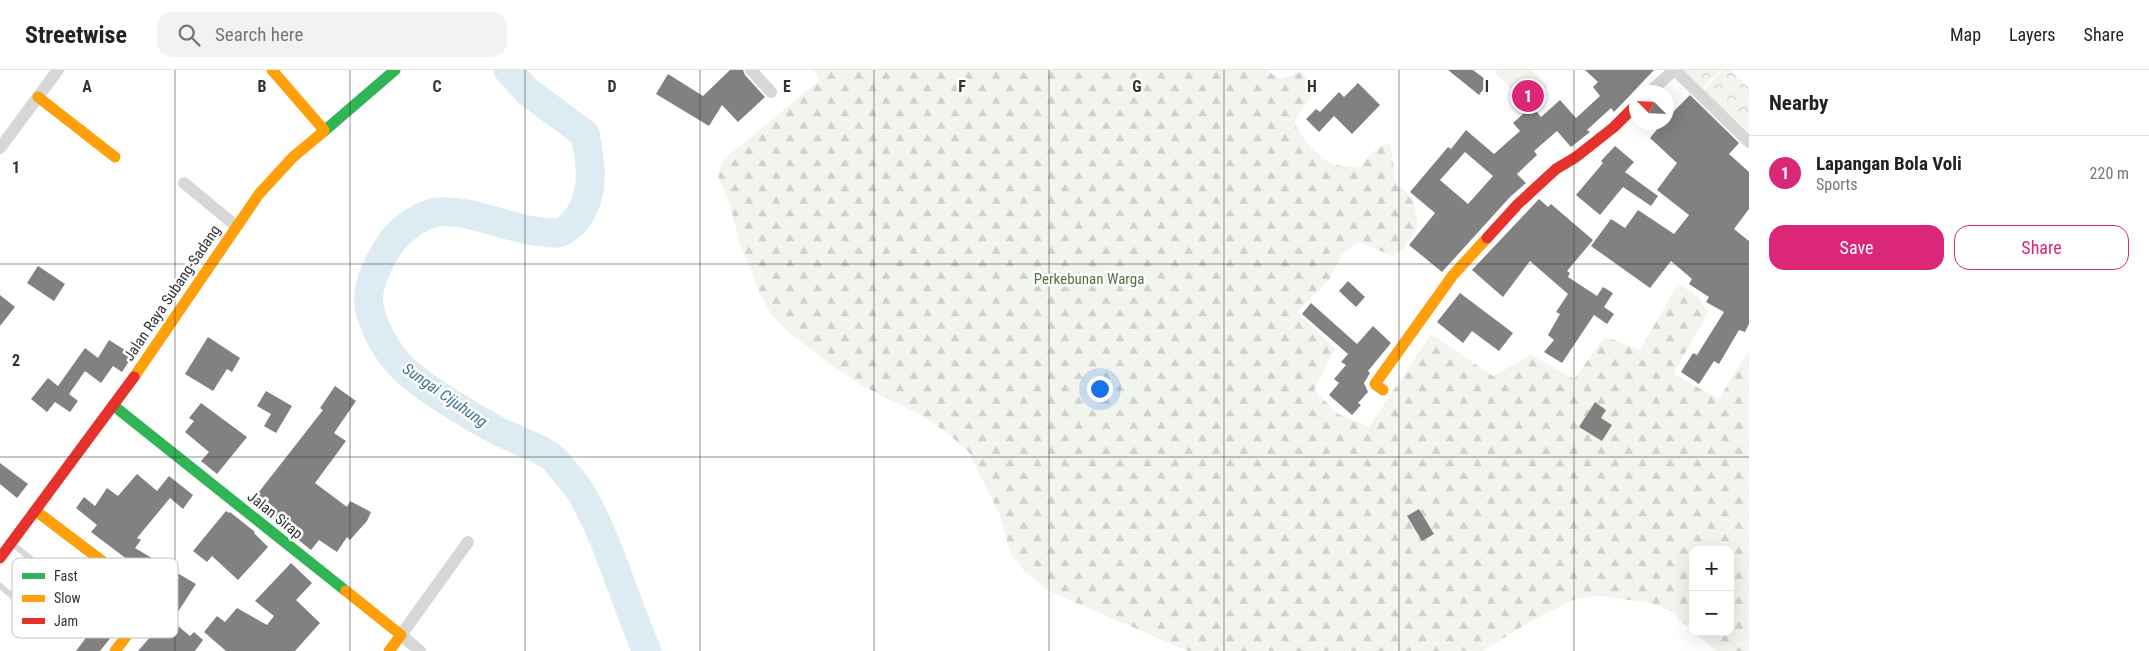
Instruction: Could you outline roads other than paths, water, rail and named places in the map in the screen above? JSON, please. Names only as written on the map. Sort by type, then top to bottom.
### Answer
[{"type":"street","points":[[0,148],[58,70]]},
{"type":"street","points":[[272,70],[324,130]]},
{"type":"street","name":"Jalan Raya Subang-Sadang","points":[[0,558],[114,406],[259,194],[293,158],[395,70]]},
{"type":"street","points":[[751,70],[772,92]]},
{"type":"street","points":[[1658,85],[1674,70],[1749,142]]},
{"type":"street","points":[[38,97],[115,157]]},
{"type":"street","points":[[1383,390],[1375,384],[1453,275],[1524,198],[1556,168],[1576,157],[1629,111]]},
{"type":"street","points":[[184,184],[236,226]]},
{"type":"street","name":"Jalan Sirap","points":[[114,406],[401,635]]},
{"type":"street","points":[[36,511],[98,558]]},
{"type":"street","points":[[389,651],[468,542]]},
{"type":"street","points":[[401,635],[420,651]]},
{"type":"street","points":[[115,651],[125,638]]},
{"type":"lane","points":[[11,543],[29,558]]},
{"type":"lane","points":[[0,586],[12,596]]},
{"type":"waterway","name":"Sungai Cijuhung","points":[[508,70],[528,92],[585,134],[590,165],[590,185],[580,214],[568,228],[556,233],[529,230],[464,213],[437,212],[424,216],[399,234],[383,255],[370,287],[370,312],[382,340],[393,357],[408,373],[446,401],[474,418],[550,456],[571,479],[591,510],[600,530],[647,651]]},
{"type":"place","name":"Lapangan Bola Voli","points":[[1528,96]]},
{"type":"park label","name":"Perkebunan Warga","points":[[1089,279]]}]
